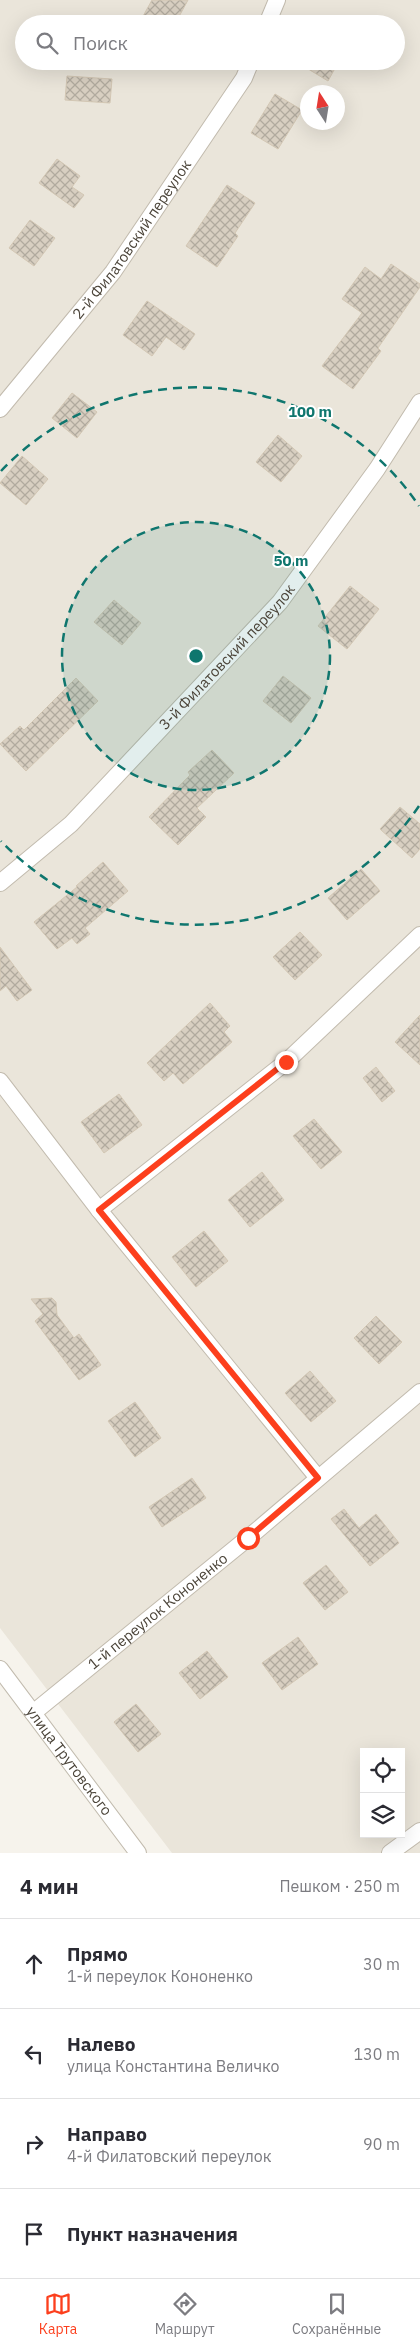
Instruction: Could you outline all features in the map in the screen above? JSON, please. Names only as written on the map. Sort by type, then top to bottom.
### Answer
[{"type":"street","points":[[270,15],[276,0]]},
{"type":"street","name":"2-й Филатовский переулок","points":[[0,409],[113,272],[244,78],[247,70]]},
{"type":"street","name":"3-й Филатовский переулок","points":[[0,883],[71,824],[280,602],[377,469],[420,402]]},
{"type":"street","points":[[99,1210],[286,1062],[420,935]]},
{"type":"street","points":[[0,1081],[99,1210],[318,1478]]},
{"type":"street","name":"1-й переулок Кононенко","points":[[33,1712],[248,1538],[420,1392]]},
{"type":"street","name":"улица Трутовского","points":[[0,1669],[138,1853]]},
{"type":"street","points":[[390,1853],[420,1831]]},
{"type":"shaded area","points":[[0,0],[420,0],[420,1853],[172,1853],[0,1628]]},
{"type":"building","points":[[152,0],[188,0],[180,15],[144,15]]},
{"type":"building","points":[[310,70],[334,70],[328,81]]},
{"type":"building","points":[[67,76],[112,79],[110,103],[65,100]]},
{"type":"building","points":[[275,94],[300,109],[300,113],[278,149],[251,133]]},
{"type":"building","points":[[57,159],[80,176],[72,187],[84,195],[74,208],[39,183]]},
{"type":"building","points":[[227,185],[255,203],[235,233],[238,236],[217,267],[186,246]]},
{"type":"building","points":[[30,220],[55,238],[34,266],[9,248]]},
{"type":"building","points":[[391,264],[420,284],[420,287],[378,348],[381,351],[353,389],[322,366],[362,313],[342,299],[365,267],[381,279]]},
{"type":"building","points":[[147,301],[195,334],[184,350],[166,337],[152,356],[123,335]]},
{"type":"building","points":[[72,393],[97,412],[77,438],[52,418]]},
{"type":"building","points":[[278,435],[302,456],[281,482],[256,462]]},
{"type":"building","points":[[22,456],[48,479],[26,505],[0,483]]},
{"type":"building","points":[[350,586],[379,609],[347,649],[318,626]]},
{"type":"building","points":[[114,600],[141,623],[122,645],[94,622]]},
{"type":"building","points":[[283,676],[311,698],[291,723],[263,701]]},
{"type":"building","points":[[76,678],[98,701],[26,771],[0,744],[20,726],[24,730]]},
{"type":"building","points":[[212,750],[234,773],[197,808],[206,817],[178,845],[149,817],[190,775],[188,772]]},
{"type":"building","points":[[400,807],[420,824],[420,849],[412,858],[380,829]]},
{"type":"building","points":[[103,862],[128,891],[85,928],[90,934],[77,944],[72,938],[57,949],[34,922],[77,887]]},
{"type":"building","points":[[361,869],[380,891],[347,920],[328,898]]},
{"type":"building","points":[[300,932],[322,955],[295,980],[273,957]]},
{"type":"building","points":[[0,947],[32,990],[17,1001],[6,986],[0,991]]},
{"type":"building","points":[[210,1003],[230,1026],[224,1032],[232,1042],[183,1084],[173,1073],[164,1081],[147,1063]]},
{"type":"building","points":[[420,1015],[420,1065],[395,1042]]},
{"type":"building","points":[[376,1067],[395,1091],[382,1102],[363,1078]]},
{"type":"building","points":[[119,1094],[142,1125],[104,1153],[81,1122]]},
{"type":"building","points":[[314,1119],[342,1152],[321,1169],[293,1136]]},
{"type":"building","points":[[262,1172],[284,1200],[250,1227],[228,1200]]},
{"type":"building","points":[[204,1231],[228,1261],[196,1287],[172,1257]]},
{"type":"building","points":[[52,1298],[56,1302],[57,1315],[74,1338],[79,1334],[101,1365],[79,1380],[35,1321],[43,1314],[31,1299]]},
{"type":"building","points":[[376,1316],[402,1342],[379,1364],[354,1338]]},
{"type":"building","points":[[310,1371],[336,1401],[311,1422],[285,1393]]},
{"type":"building","points":[[135,1402],[161,1438],[135,1457],[108,1421]]},
{"type":"building","points":[[192,1478],[206,1498],[162,1527],[149,1507]]},
{"type":"building","points":[[344,1509],[359,1528],[376,1514],[399,1543],[370,1566],[331,1519]]},
{"type":"building","points":[[326,1565],[348,1592],[325,1610],[303,1583]]},
{"type":"building","points":[[298,1637],[318,1664],[282,1690],[262,1663]]},
{"type":"building","points":[[207,1651],[228,1677],[200,1699],[179,1673]]},
{"type":"building","points":[[136,1704],[161,1734],[138,1752],[114,1722]]},
{"type":"route","points":[[248,1538],[318,1478],[99,1210],[286,1062]]}]
